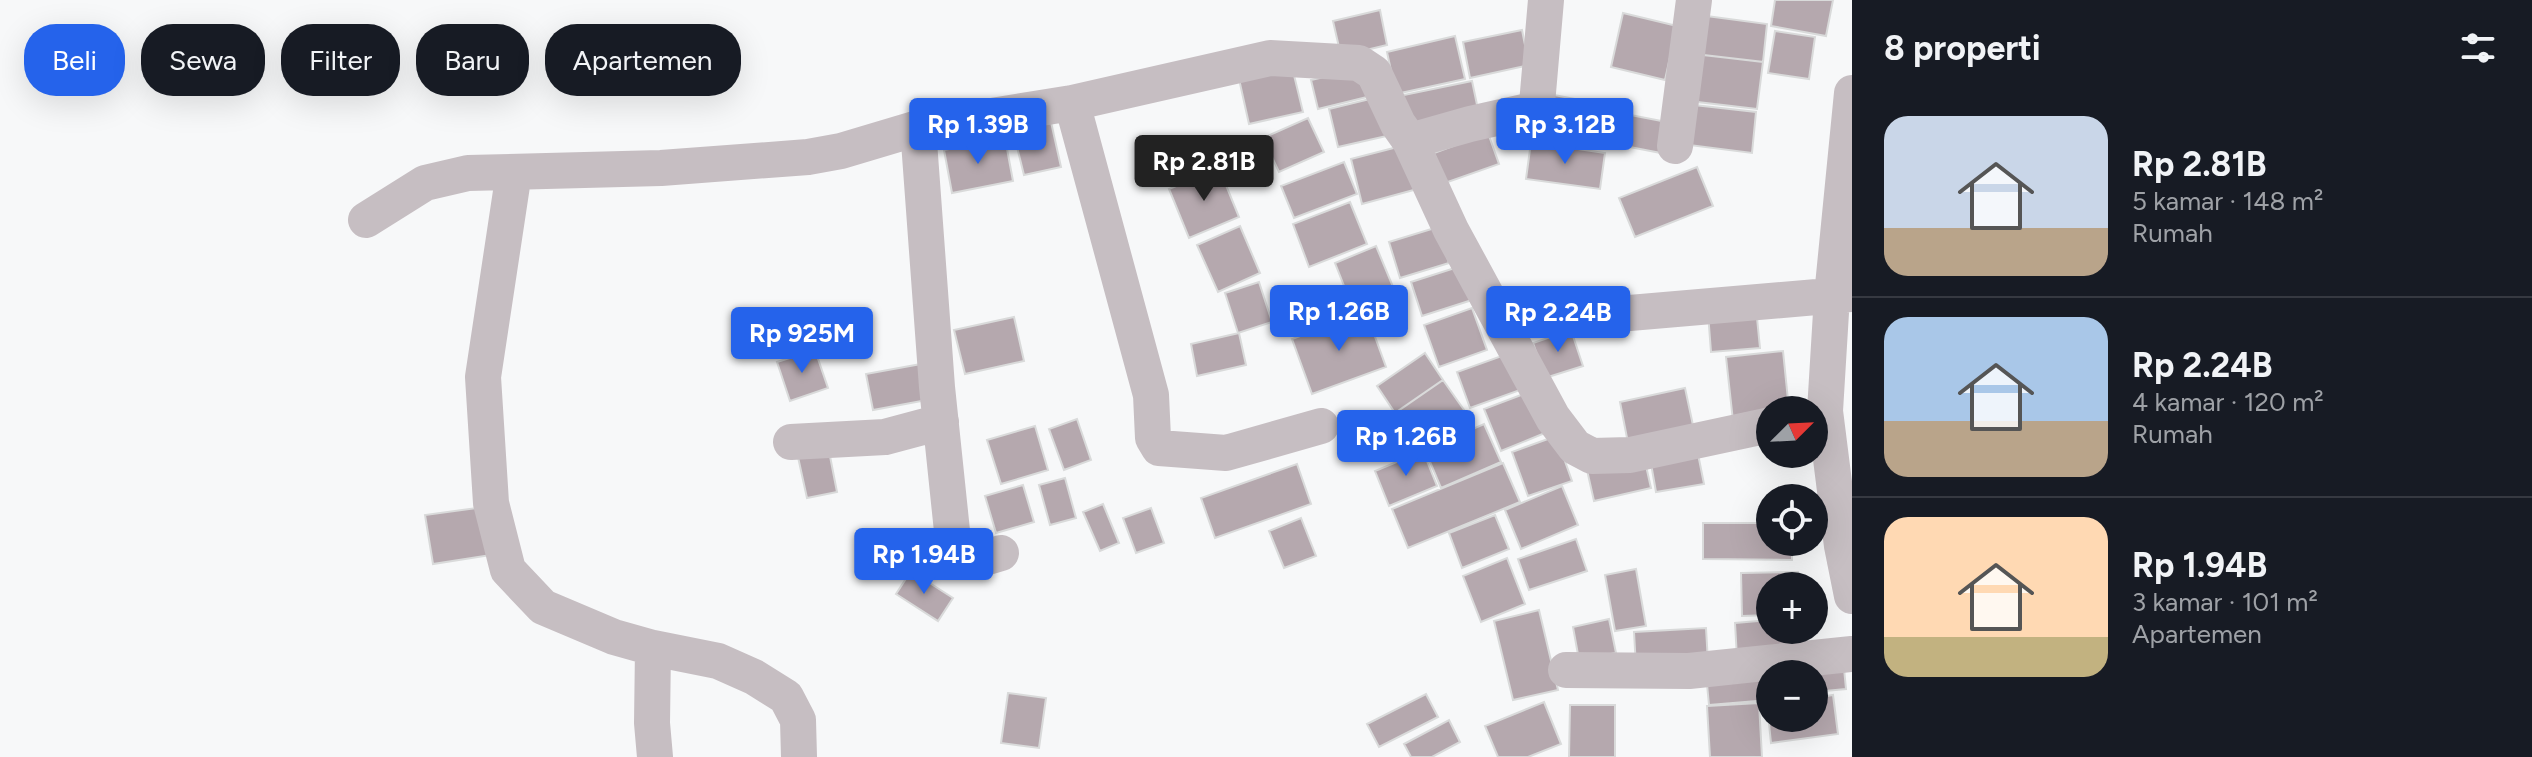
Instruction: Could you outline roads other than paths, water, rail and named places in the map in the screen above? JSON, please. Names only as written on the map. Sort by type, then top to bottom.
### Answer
[{"type":"street","points":[[1410,141],[1532,110],[1537,104],[1546,0]]},
{"type":"street","points":[[1675,146],[1694,0]]},
{"type":"street","points":[[366,220],[425,183],[468,173],[661,168],[808,157],[841,151],[918,128],[1072,103],[1270,58],[1359,63],[1374,73],[1451,230],[1553,418],[1575,447],[1592,456],[1630,455],[1756,428]]},
{"type":"street","points":[[1822,396],[1842,295],[1852,93]]},
{"type":"street","points":[[1072,103],[1151,395],[1153,438],[1159,448],[1226,453],[1321,426]]},
{"type":"street","points":[[918,128],[952,531],[959,554],[971,562],[1001,553]]},
{"type":"street","points":[[514,172],[483,377],[491,503],[508,570],[543,607],[614,637],[718,661],[754,677],[786,697],[798,720],[799,757]]},
{"type":"street","points":[[1618,314],[1842,295]]},
{"type":"street","points":[[791,442],[885,437],[941,422]]},
{"type":"street","points":[[1828,464],[1852,596]]},
{"type":"street","points":[[653,648],[655,757]]},
{"type":"street","points":[[1566,670],[1689,671],[1852,654]]}]
